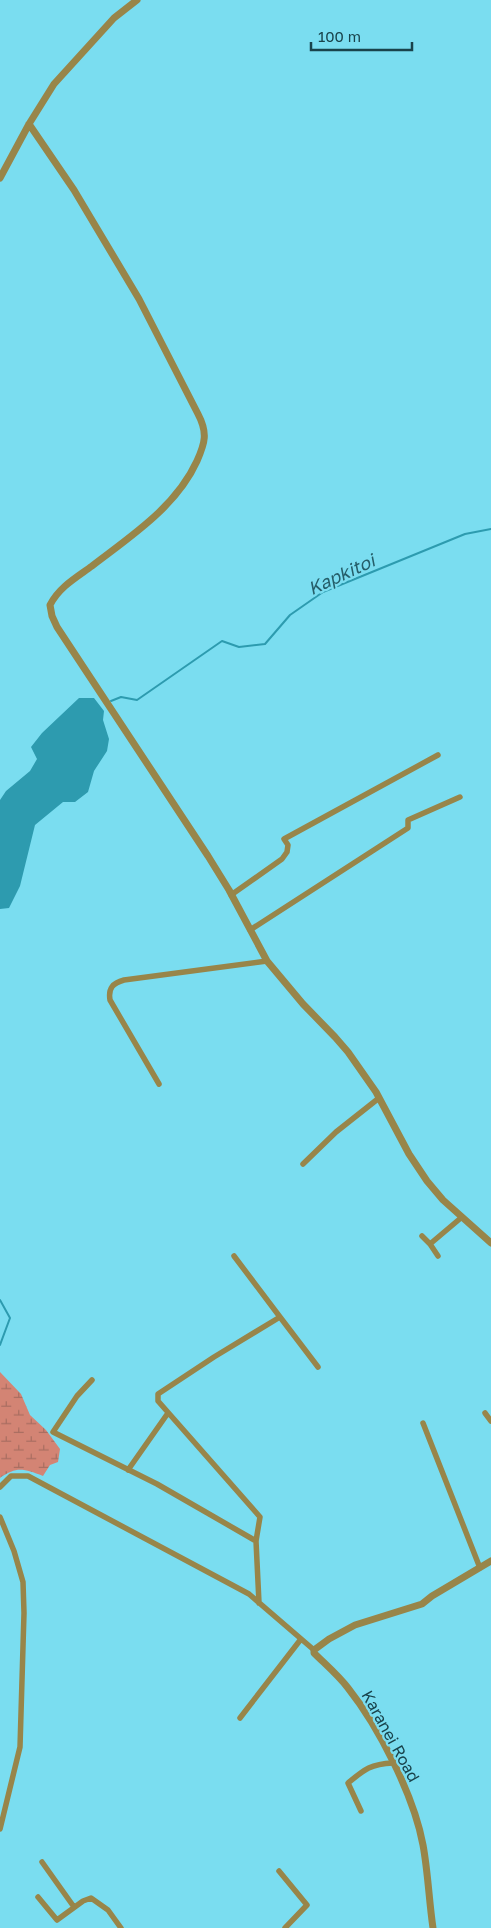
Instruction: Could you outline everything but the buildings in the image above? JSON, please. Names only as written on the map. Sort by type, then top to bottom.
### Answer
[{"type":"street","points":[[0,178],[29,124],[54,84],[114,18],[137,0]]},
{"type":"street","points":[[29,124],[74,190],[139,299],[206,433],[198,457],[182,488],[160,512],[63,588],[50,605],[52,616],[57,627],[208,856],[266,961],[303,1004],[340,1042],[379,1098],[409,1154],[427,1181],[462,1217],[491,1243]]},
{"type":"street","points":[[231,895],[282,859],[287,852],[288,845],[284,839],[438,755]]},
{"type":"street","points":[[250,930],[408,828],[408,820],[460,797]]},
{"type":"street","points":[[159,1084],[110,1000],[108,992],[112,986],[124,980],[266,961]]},
{"type":"street","points":[[303,1164],[336,1132],[379,1098]]},
{"type":"street","points":[[430,1244],[462,1217]]},
{"type":"street","points":[[422,1236],[438,1256]]},
{"type":"street","points":[[234,1256],[318,1367]]},
{"type":"street","points":[[259,1603],[256,1541],[260,1517],[158,1402],[158,1394],[280,1317]]},
{"type":"street","points":[[92,1380],[77,1396],[54,1432],[157,1484],[256,1541]]},
{"type":"street","points":[[128,1470],[168,1413]]},
{"type":"street","points":[[485,1413],[491,1421]]},
{"type":"street","points":[[423,1423],[480,1568]]},
{"type":"street","points":[[0,1487],[11,1476],[28,1476],[249,1594],[314,1650],[329,1639],[355,1625],[422,1604],[432,1596],[491,1561]]},
{"type":"street","points":[[0,1516],[14,1551],[23,1582],[24,1613],[20,1747],[0,1829]]},
{"type":"street","points":[[240,1718],[301,1638]]},
{"type":"street","name":"Karanei Road","points":[[314,1650],[314,1653],[348,1688],[369,1719],[393,1763],[413,1806],[423,1845],[433,1928]]},
{"type":"street","points":[[361,1811],[348,1783],[367,1768],[393,1763]]},
{"type":"street","points":[[42,1862],[74,1907]]},
{"type":"street","points":[[279,1871],[307,1906],[285,1928]]},
{"type":"street","points":[[38,1897],[57,1920],[83,1901],[91,1898],[108,1910],[121,1928]]},
{"type":"green space","points":[[0,1372],[21,1394],[30,1415],[46,1430],[60,1449],[58,1462],[50,1465],[43,1476],[16,1470],[0,1478]]},
{"type":"water","points":[[79,698],[94,698],[104,711],[103,720],[109,739],[107,751],[94,771],[88,792],[75,802],[63,802],[35,825],[20,886],[9,908],[0,909],[0,800],[6,791],[30,771],[37,759],[31,747],[42,733]]},
{"type":"waterway","name":"Kapkitoi","points":[[111,701],[121,697],[137,700],[222,641],[239,647],[265,644],[290,615],[323,592],[465,534],[491,529]]},
{"type":"waterway","name":"Kapkitoi","points":[[0,1300],[10,1318],[0,1345]]}]
